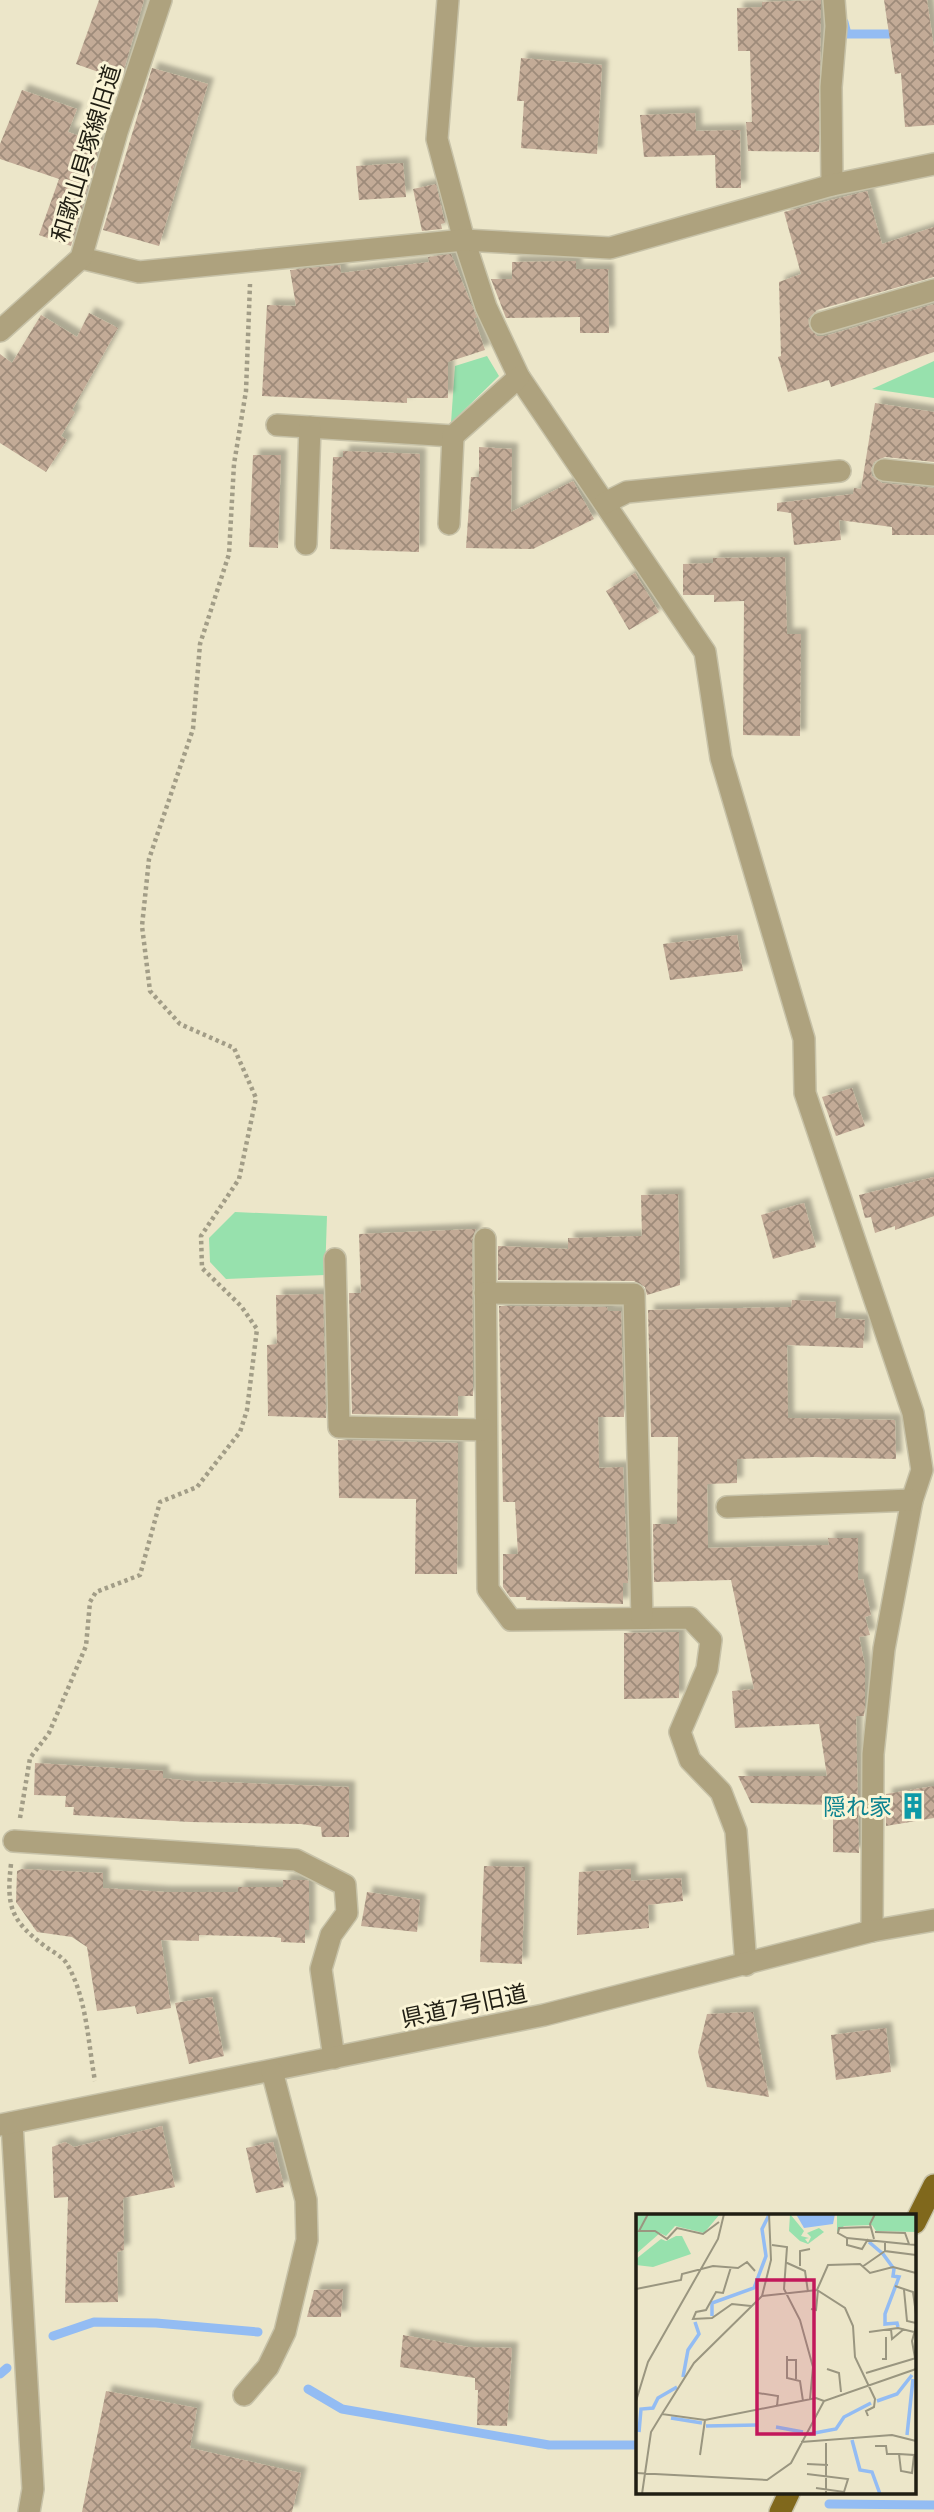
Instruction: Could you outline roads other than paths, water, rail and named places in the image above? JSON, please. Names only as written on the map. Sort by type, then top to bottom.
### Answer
[{"type":"main road","points":[[916,2221],[934,2185]]},
{"type":"main road","points":[[780,2512],[789,2494]]},
{"type":"street","name":"和歌山貝塚線旧道","points":[[0,331],[81,258],[117,132],[162,0]]},
{"type":"street","points":[[448,0],[437,139],[464,240],[486,307],[519,377],[705,652],[721,758],[804,1039],[805,1093],[913,1413],[922,1470],[912,1500],[884,1649],[873,1754],[872,1931]]},
{"type":"street","points":[[832,185],[831,87],[836,26],[834,0]]},
{"type":"street","points":[[81,258],[139,272],[464,240],[610,248],[832,185],[934,164]]},
{"type":"street","points":[[821,323],[934,290]]},
{"type":"street","points":[[277,425],[453,436],[519,377]]},
{"type":"street","points":[[306,544],[310,427]]},
{"type":"street","points":[[449,524],[453,436]]},
{"type":"street","points":[[884,470],[934,475]]},
{"type":"street","points":[[605,503],[627,492],[840,471]]},
{"type":"street","points":[[485,1238],[488,1589],[511,1620],[690,1618],[711,1640],[707,1670],[680,1732],[690,1760],[721,1792],[736,1831],[746,1965]]},
{"type":"street","points":[[335,1259],[339,1427],[486,1430]]},
{"type":"street","points":[[485,1293],[634,1294],[642,1618]]},
{"type":"street","points":[[727,1507],[912,1500]]},
{"type":"street","points":[[13,1840],[296,1860],[345,1885],[347,1913],[331,1936],[321,1969],[334,2058]]},
{"type":"street","name":"県道7号旧道","points":[[6,2124],[544,2015],[872,1931],[934,1920]]},
{"type":"street","points":[[244,2395],[268,2367],[285,2332],[307,2241],[306,2200],[272,2071]]},
{"type":"street","points":[[6,2124],[33,2489],[29,2512]]},
{"type":"waterway","points":[[844,22],[847,34],[901,34]]},
{"type":"waterway","points":[[53,2336],[94,2322],[156,2323],[258,2332]]},
{"type":"waterway","points":[[0,2374],[7,2368]]},
{"type":"waterway","points":[[308,2389],[342,2409],[549,2445],[636,2445]]},
{"type":"waterway","points":[[829,2504],[934,2505]]},
{"type":"place","name":"隠れ家","points":[[913,1806]]}]
